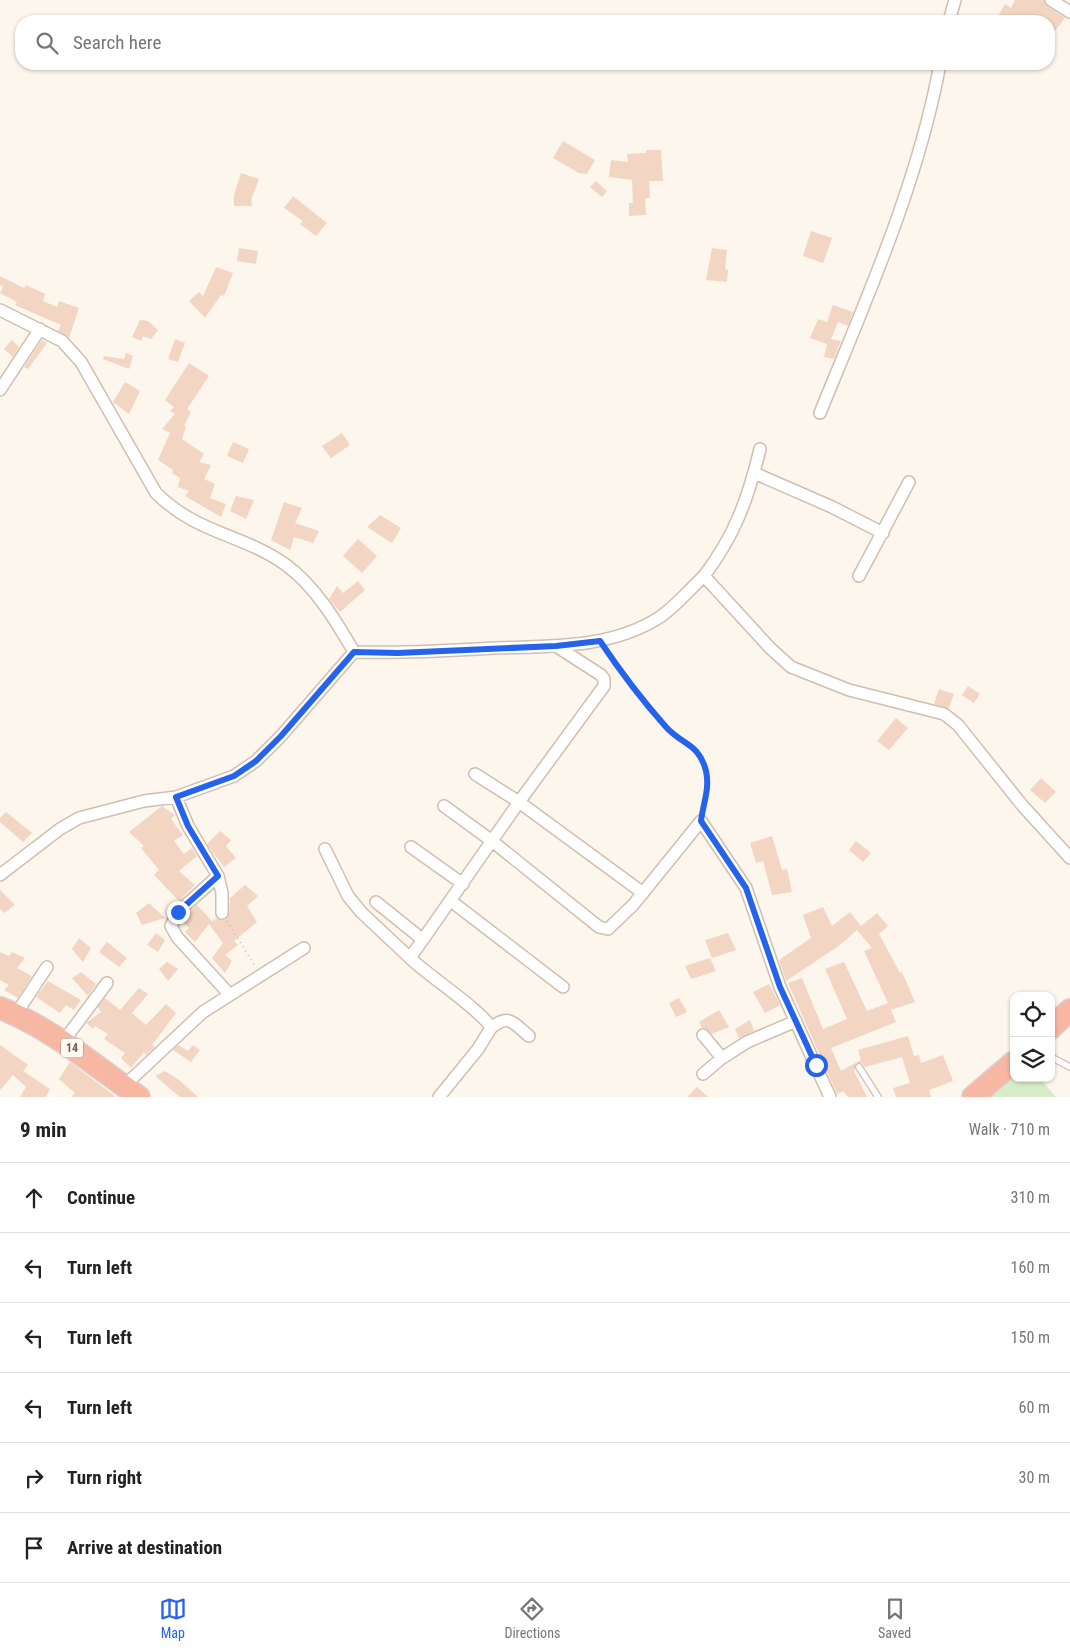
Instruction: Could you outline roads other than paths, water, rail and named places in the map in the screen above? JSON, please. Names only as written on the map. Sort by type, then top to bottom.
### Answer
[{"type":"highway","points":[[1055,1024],[1070,1010]]},
{"type":"highway","name":"14","points":[[8,1011],[63,1042],[131,1092]]},
{"type":"highway","points":[[973,1097],[1010,1065]]},
{"type":"street","points":[[951,15],[955,0]]},
{"type":"street","points":[[1051,0],[1070,12]]},
{"type":"street","points":[[820,413],[905,199],[933,99],[939,70]]},
{"type":"street","points":[[0,310],[62,341],[81,362],[156,492],[170,507],[187,519],[253,547],[285,565],[310,586],[354,652]]},
{"type":"street","points":[[0,390],[40,329]]},
{"type":"street","points":[[354,652],[398,653],[556,646],[600,641],[644,625],[660,617],[704,576],[723,551],[740,516],[760,449]]},
{"type":"street","points":[[754,473],[832,507],[883,533]]},
{"type":"street","points":[[859,576],[909,482]]},
{"type":"street","points":[[704,576],[770,648],[791,667],[849,690],[944,714],[958,725],[1022,805],[1070,858]]},
{"type":"street","points":[[410,958],[604,683],[601,675],[556,646]]},
{"type":"street","points":[[0,876],[60,829],[79,818],[144,800],[176,797],[234,776],[256,761],[281,736],[354,652]]},
{"type":"street","points":[[475,774],[519,802],[643,893]]},
{"type":"street","points":[[176,797],[188,826],[218,876],[222,913]]},
{"type":"street","points":[[444,806],[492,840],[604,929],[613,926],[643,893],[701,821],[746,888],[780,987],[830,1097]]},
{"type":"street","points":[[411,847],[463,884]]},
{"type":"street","points":[[325,849],[348,896],[368,919],[410,958],[486,1021],[491,1028]]},
{"type":"street","points":[[218,876],[178,912],[171,926],[177,937],[230,995]]},
{"type":"street","points":[[451,901],[563,987]]},
{"type":"street","points":[[376,902],[422,939]]},
{"type":"street","points":[[131,1092],[188,1024],[304,948]]},
{"type":"street","points":[[8,1011],[47,967]]},
{"type":"street","points":[[63,1042],[107,983]]},
{"type":"street","points":[[439,1097],[478,1049],[491,1028],[502,1020],[508,1020],[529,1036]]},
{"type":"street","points":[[703,1074],[722,1058],[747,1042],[796,1021]]},
{"type":"street","points":[[703,1035],[722,1058]]},
{"type":"lane","points":[[1055,1059],[1070,1067]]},
{"type":"lane","points":[[859,1067],[878,1097]]}]
